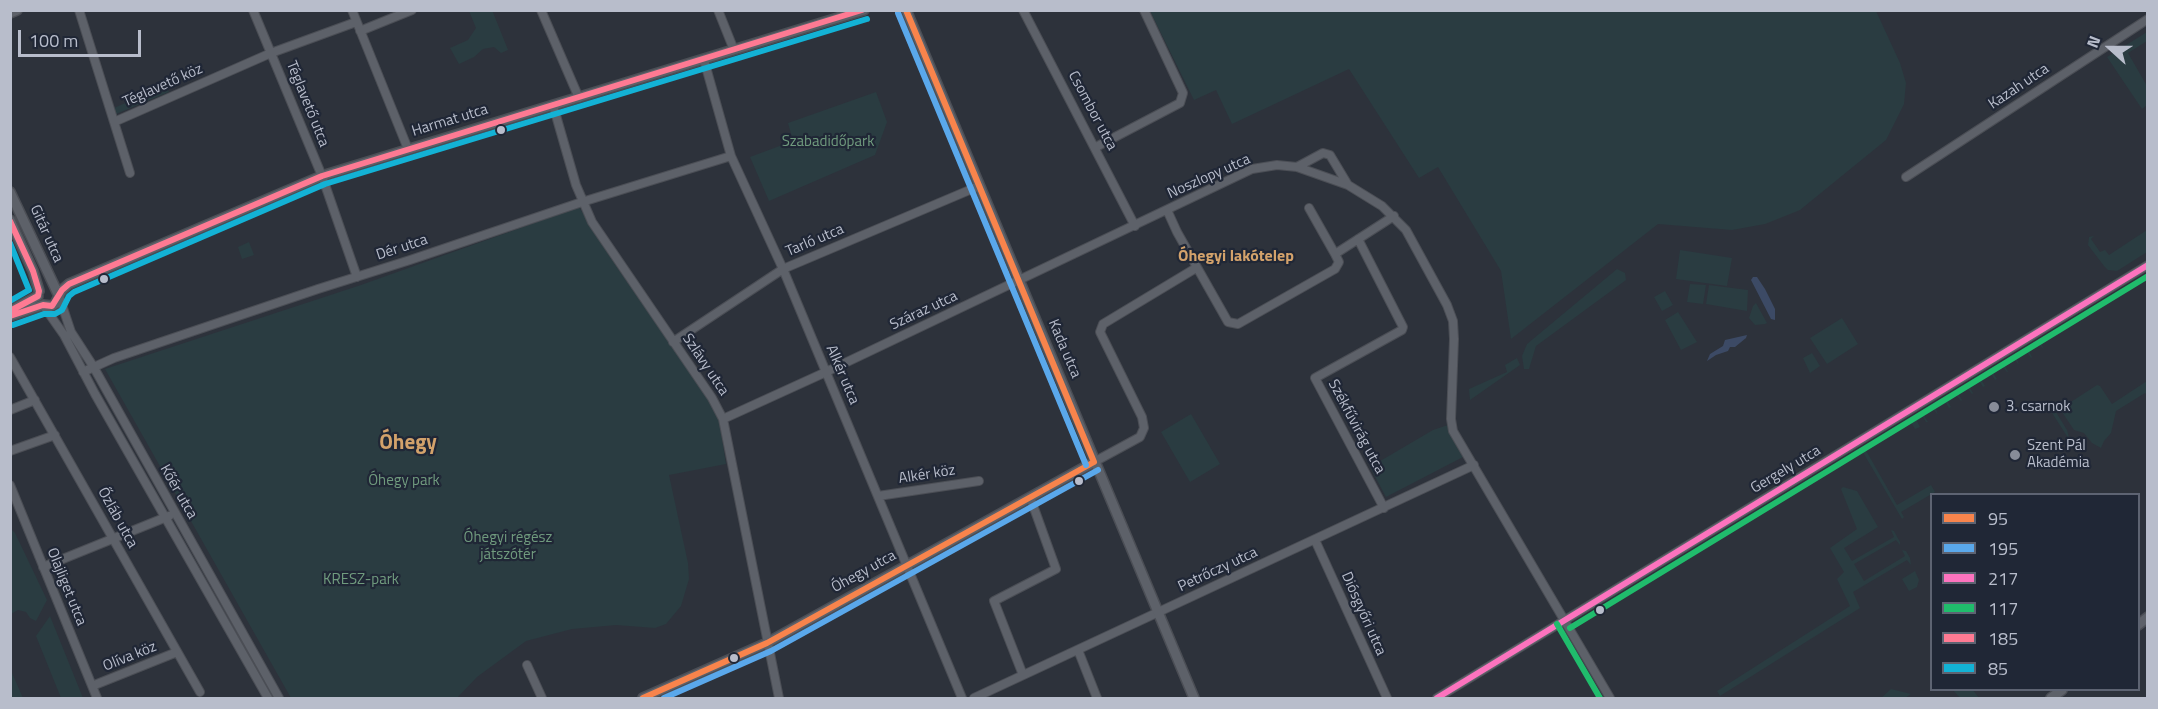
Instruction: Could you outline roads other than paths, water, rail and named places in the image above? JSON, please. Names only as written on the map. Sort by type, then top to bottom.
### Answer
[{"type":"street","points":[[10,13],[17,10]]},
{"type":"street","points":[[79,10],[130,173]]},
{"type":"street","name":"Téglavető utca","points":[[253,10],[322,176],[357,277]]},
{"type":"street","points":[[352,10],[408,149]]},
{"type":"street","points":[[360,31],[412,10]]},
{"type":"street","points":[[541,10],[579,98]]},
{"type":"street","points":[[718,10],[734,50]]},
{"type":"street","name":"Harmat utca","points":[[57,292],[69,284],[322,176],[864,10]]},
{"type":"street","name":"Kada utca","points":[[906,10],[1194,699]]},
{"type":"street","name":"Csombor utca","points":[[1023,10],[1135,226]]},
{"type":"street","points":[[1096,147],[1180,103],[1184,93],[1144,10]]},
{"type":"street","name":"Kazah utca","points":[[1906,177],[2148,19]]},
{"type":"street","name":"Téglavető köz","points":[[114,122],[272,53],[356,22]]},
{"type":"street","name":"Alkér utca","points":[[704,60],[731,156],[783,269],[962,699]]},
{"type":"street","name":"Szlávy utca","points":[[553,105],[576,185],[592,222],[712,398],[723,419],[779,699]]},
{"type":"street","name":"Noszlopy utca","points":[[1297,167],[1323,153],[1330,155],[1348,185]]},
{"type":"street","name":"Dér utca","points":[[83,372],[93,366],[582,202],[731,156]]},
{"type":"street","name":"Noszlopy utca","points":[[1135,226],[1252,169],[1277,165],[1297,167],[1348,185],[1394,216],[1406,230],[1447,305],[1453,321],[1451,419],[1454,431],[1610,699]]},
{"type":"street","name":"Tarló utca","points":[[673,342],[783,269],[979,186]]},
{"type":"street","name":"Gitár utca","points":[[10,192],[57,292]]},
{"type":"street","points":[[1167,210],[1228,322],[1238,324],[1335,269],[1339,262],[1308,208]]},
{"type":"street","points":[[1335,254],[1394,216]]},
{"type":"street","name":"Gitár utca","points":[[10,219],[33,271],[38,293]]},
{"type":"street","name":"Száraz utca","points":[[723,419],[1135,226]]},
{"type":"street","name":"Székfűvirág utca","points":[[1358,239],[1403,327],[1402,330],[1315,378],[1384,508]]},
{"type":"street","name":"Gergely utca","points":[[1437,699],[2148,265]]},
{"type":"street","points":[[1095,462],[1140,437],[1144,428],[1142,417],[1100,332],[1103,324],[1197,268]]},
{"type":"street","name":"Harmat utca","points":[[10,311],[47,286],[57,292]]},
{"type":"street","name":"Harmat utca","points":[[10,316],[43,305],[47,307],[56,304],[57,292]]},
{"type":"street","name":"Kőér utca","points":[[57,292],[71,332],[93,366],[279,699]]},
{"type":"street","points":[[38,293],[38,300],[43,305]]},
{"type":"street","name":"Kőér utca","points":[[43,305],[57,323],[268,699]]},
{"type":"street","name":"Őzláb utca","points":[[10,357],[200,692]]},
{"type":"street","points":[[10,410],[35,400]]},
{"type":"street","points":[[10,451],[55,435]]},
{"type":"street","name":"Óhegy utca","points":[[643,699],[767,643],[1095,462]]},
{"type":"street","name":"Petrőczy utca","points":[[974,699],[1474,465]]},
{"type":"street","name":"Alkér köz","points":[[878,496],[979,481]]},
{"type":"street","name":"Olajliget utca","points":[[10,485],[97,699]]},
{"type":"street","points":[[1023,675],[994,601],[1056,569],[1030,497]]},
{"type":"street","points":[[43,567],[114,540],[175,513]]},
{"type":"street","name":"Diósgyőri utca","points":[[1315,540],[1387,699]]},
{"type":"street","points":[[1078,650],[1097,699]]},
{"type":"street","name":"Olíva köz","points":[[92,686],[177,652]]},
{"type":"street","points":[[527,665],[542,699]]},
{"type":"water","points":[[1757,277],[1765,289],[1775,309],[1775,320],[1771,319],[1751,280]]},
{"type":"water","points":[[1747,335],[1735,347],[1730,347],[1728,351],[1707,361],[1710,354],[1723,346],[1725,340]]},
{"type":"place","name":"3. csarnok","points":[[1994,407]]},
{"type":"place","name":"Szent Pál Akadémia","points":[[2015,455]]},
{"type":"district","name":"Óhegyi lakótelep","points":[[1236,257]]},
{"type":"district","name":"Óhegy","points":[[408,444]]},
{"type":"park label","name":"Szabadidőpark","points":[[828,142]]},
{"type":"park label","name":"Óhegy park","points":[[404,481]]},
{"type":"park label","name":"Óhegyi régész játszótér","points":[[508,546]]},
{"type":"park label","name":"KRESZ-park","points":[[361,580]]}]
